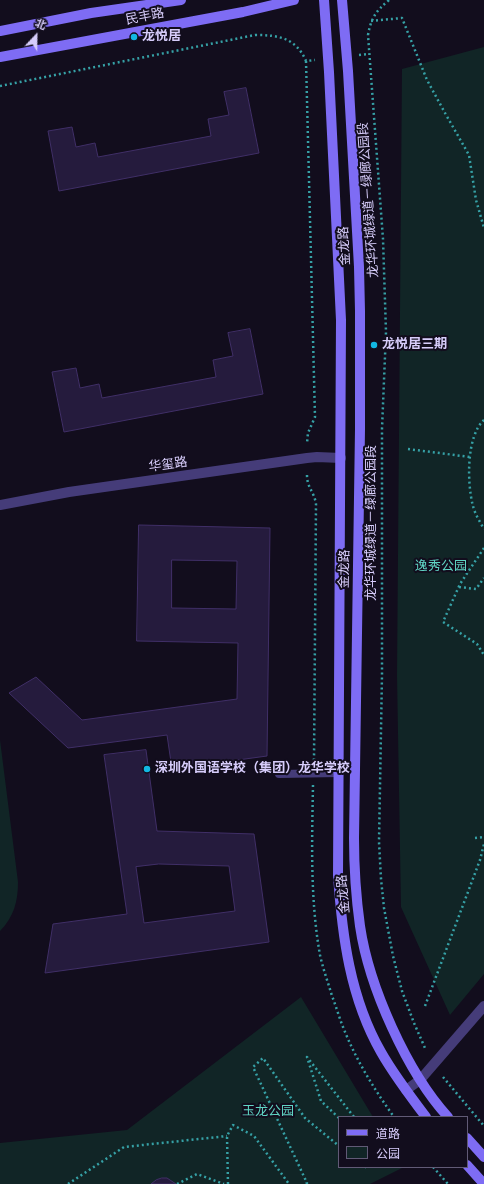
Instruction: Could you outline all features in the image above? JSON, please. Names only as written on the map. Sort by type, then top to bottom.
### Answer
[{"type":"main road","name":"民丰路","points":[[0,31],[91,13],[181,0]]},
{"type":"main road","name":"民丰路","points":[[0,57],[243,12],[294,0]]},
{"type":"main road","name":"金龙路","points":[[324,0],[341,320],[338,875],[340,898],[344,934],[352,980],[376,1043],[406,1090],[425,1116]]},
{"type":"main road","name":"金龙路","points":[[342,0],[350,95],[360,267],[361,423],[354,838],[355,881],[360,928],[371,973],[387,1016],[420,1080],[447,1116]]},
{"type":"main road","points":[[468,1139],[484,1156]]},
{"type":"main road","points":[[468,1166],[484,1184]]},
{"type":"street","name":"华玺路","points":[[0,505],[69,492],[306,458],[340,458]]},
{"type":"street","points":[[406,1090],[420,1080],[484,1006]]},
{"type":"lane","points":[[279,774],[339,773]]},
{"type":"path","name":"龙华环城绿道－绿廊公园段","points":[[389,0],[380,7],[371,21],[368,35],[383,239],[386,332],[382,429],[380,879],[393,956],[402,991],[424,1048]]},
{"type":"path","points":[[371,21],[402,18],[427,80],[469,155],[476,200],[484,228]]},
{"type":"path","points":[[0,86],[255,35],[272,35],[281,37],[290,41],[302,51],[306,61],[315,417],[308,433],[307,444]]},
{"type":"path","points":[[356,56],[369,54]]},
{"type":"path","points":[[306,61],[317,60]]},
{"type":"path","points":[[484,420],[479,424],[473,442],[470,457],[469,482],[473,507],[484,529]]},
{"type":"path","points":[[408,449],[470,457]]},
{"type":"path","points":[[307,475],[307,484],[315,496],[316,504],[314,764]]},
{"type":"path","points":[[484,548],[459,587],[443,622],[477,644],[484,655]]},
{"type":"path","points":[[459,587],[476,589],[484,578]]},
{"type":"path","points":[[475,838],[484,837]]},
{"type":"path","points":[[425,1006],[480,860],[484,844]]},
{"type":"path","points":[[338,1117],[321,1101],[307,1057],[353,1116]]},
{"type":"path","points":[[306,1184],[307,1183],[253,1067],[263,1058],[305,1118],[338,1145]]},
{"type":"path","points":[[443,1076],[484,1126]]},
{"type":"path","points":[[228,1184],[227,1136],[233,1125],[254,1136],[289,1184]]},
{"type":"path","points":[[68,1184],[124,1147],[227,1136]]},
{"type":"path","points":[[434,1168],[448,1184]]},
{"type":"path","points":[[177,1184],[197,1174],[224,1184]]},
{"type":"green space","name":"逸秀公园","points":[[484,47],[484,974],[450,1015],[401,907],[397,675],[402,69]]},
{"type":"green space","points":[[0,740],[18,882],[16,902],[12,914],[5,926],[0,931]]},
{"type":"green space","name":"玉龙公园","points":[[301,997],[372,1116],[338,1116],[338,1168],[402,1168],[370,1184],[0,1184],[0,1143],[127,1130]]},
{"type":"building","points":[[246,88],[259,153],[59,191],[48,131],[72,127],[76,147],[95,143],[98,157],[211,136],[208,119],[229,115],[224,92]]},
{"type":"building","points":[[250,329],[263,394],[64,432],[52,372],[76,368],[80,388],[99,384],[102,398],[216,377],[213,360],[233,356],[228,333]]},
{"type":"building","points":[[139,525],[270,528],[267,756],[172,769],[167,735],[68,748],[9,693],[36,677],[82,720],[237,699],[238,643],[137,641]],"holes":[[[172,560],[237,561],[236,609],[172,608]]]},
{"type":"building","points":[[146,750],[157,831],[254,834],[269,942],[45,973],[53,924],[127,914],[104,755]],"holes":[[[159,864],[229,866],[235,911],[144,923],[136,867]]]},
{"type":"building","points":[[162,1178],[167,1178],[176,1184],[151,1184]]},
{"type":"place","name":"龙悦居","points":[[134,37]]},
{"type":"place","name":"龙悦居三期","points":[[374,345]]},
{"type":"place","name":"深圳外国语学校（集团）龙华学校","points":[[147,769]]}]
